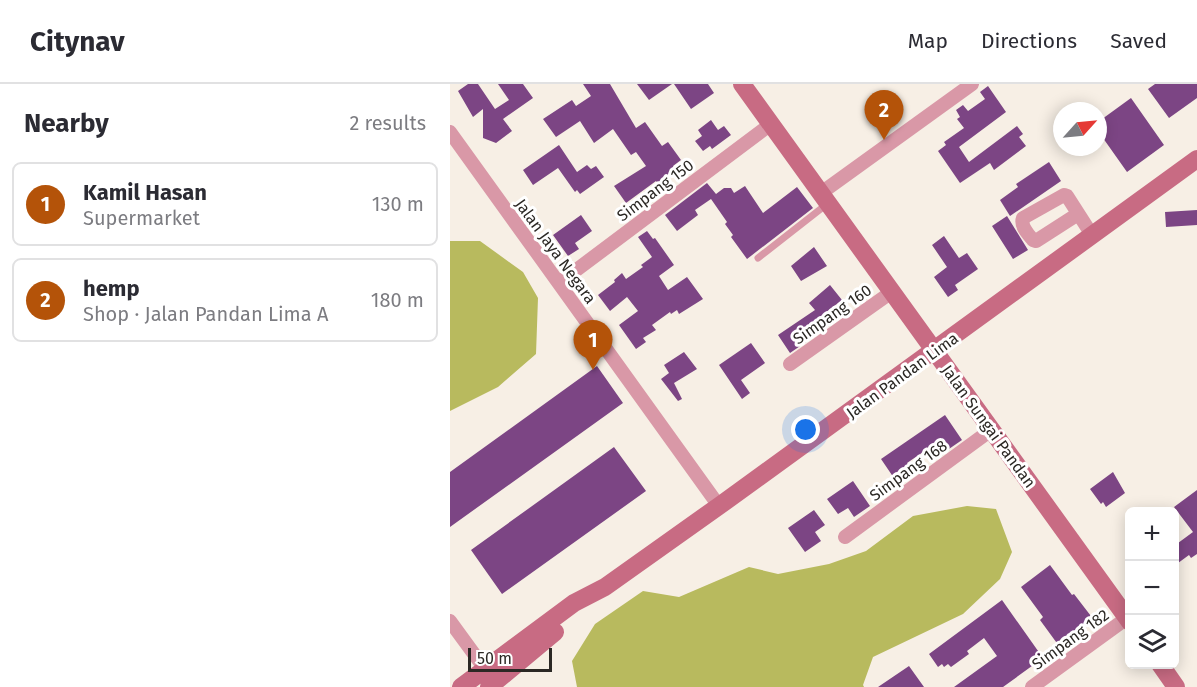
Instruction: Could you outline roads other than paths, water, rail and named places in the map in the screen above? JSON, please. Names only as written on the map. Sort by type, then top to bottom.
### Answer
[{"type":"main road","name":"Jalan Sungai Pandan","points":[[744,85],[1125,616]]},
{"type":"main road","name":"Jalan Pandan Lima","points":[[461,687],[574,603],[605,586],[895,380],[1197,159]]},
{"type":"main road","points":[[895,380],[925,351],[926,344],[921,331]]},
{"type":"main road","points":[[948,369],[946,352],[961,332]]},
{"type":"main road","name":"Jalan Pandan Lima","points":[[489,687],[580,612],[605,586]]},
{"type":"main road","points":[[1163,669],[1176,687]]},
{"type":"street","points":[[825,198],[972,84]]},
{"type":"street","name":"Simpang 150","points":[[559,283],[771,124]]},
{"type":"street","name":"Jalan Jaya Negara","points":[[450,132],[719,506]]},
{"type":"street","points":[[1078,214],[1092,235]]},
{"type":"street","name":"Simpang 160","points":[[790,364],[892,291]]},
{"type":"street","name":"Simpang 168","points":[[845,537],[991,430]]},
{"type":"street","points":[[450,621],[485,669]]},
{"type":"street","name":"Simpang 182","points":[[1032,687],[1125,622]]},
{"type":"lane","points":[[758,258],[825,198]]},
{"type":"place","name":"hemp","points":[[884,140]]},
{"type":"place","name":"Kamil Hasan","points":[[593,370]]}]
